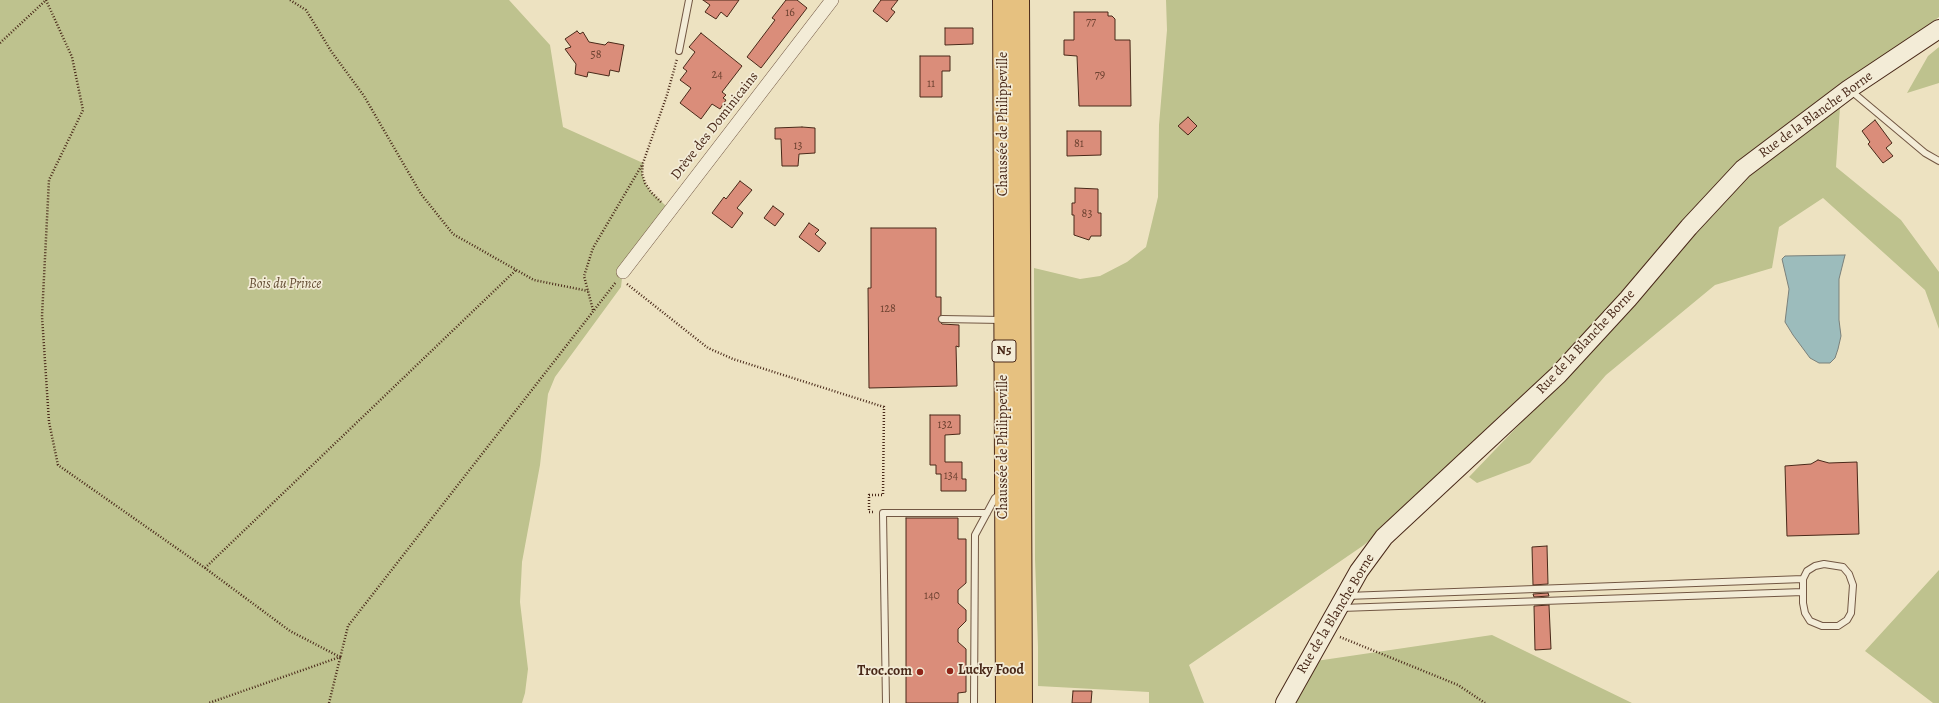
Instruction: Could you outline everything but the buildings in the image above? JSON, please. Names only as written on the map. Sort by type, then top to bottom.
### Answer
[{"type":"main road","name":"Chaussée de Philippeville","points":[[1003,0],[1006,703]]},
{"type":"main road","name":"Chaussée de Philippeville","points":[[1019,0],[1022,703]]},
{"type":"street","name":"Drève des Dominicains","points":[[621,275],[720,149],[832,0]]},
{"type":"street","name":"Rue de la Blanche Borne","points":[[1285,703],[1359,571],[1384,538],[1558,375],[1628,299],[1689,227],[1743,169],[1849,89],[1939,29]]},
{"type":"lane","points":[[679,51],[689,0]]},
{"type":"lane","points":[[1849,89],[1925,153],[1939,161]]},
{"type":"lane","points":[[942,319],[1004,320]]},
{"type":"lane","points":[[974,703],[975,535],[995,498],[1005,488]]},
{"type":"lane","points":[[886,703],[883,513],[987,513]]},
{"type":"lane","points":[[1833,565],[1843,568],[1849,574],[1853,585],[1853,602],[1851,612],[1847,620],[1838,626],[1822,626],[1810,621],[1805,613],[1803,580],[1807,571],[1815,566],[1833,565]]},
{"type":"lane","points":[[1341,602],[1803,580]]},
{"type":"lane","points":[[1341,602],[1803,592]]},
{"type":"path","points":[[0,43],[46,0],[72,57],[83,110],[49,180],[42,316],[49,422],[58,465],[205,568],[290,631],[340,657]]},
{"type":"path","points":[[290,0],[306,10],[332,51],[364,96],[421,194],[453,234],[534,280],[588,291]]},
{"type":"path","points":[[594,310],[584,276],[593,248],[643,163],[667,95],[679,51]]},
{"type":"path","points":[[643,163],[642,174],[645,183],[651,192],[665,206],[668,214]]},
{"type":"path","points":[[205,568],[516,270]]},
{"type":"path","points":[[329,703],[348,626],[621,275],[708,348],[733,359],[884,408],[883,495],[869,495],[868,512],[883,513]]},
{"type":"path","points":[[1324,631],[1458,685],[1485,703]]},
{"type":"path","points":[[209,703],[340,657]]},
{"type":"green space","name":"Bois du Prince","points":[[0,0],[509,0],[550,45],[563,127],[643,163],[642,174],[645,183],[651,192],[665,205],[668,214],[624,261],[621,287],[555,377],[548,394],[540,465],[522,562],[520,602],[528,669],[525,693],[522,703],[0,703]]},
{"type":"green space","points":[[1166,0],[1939,0],[1939,17],[1733,172],[1500,425],[1364,545],[1189,665],[1204,703],[1149,703],[1149,692],[1038,686],[1035,559],[1034,268],[1080,279],[1100,276],[1127,262],[1146,247],[1158,197],[1159,125],[1167,30]]},
{"type":"green space","points":[[1939,47],[1939,83],[1907,93],[1928,56]]},
{"type":"green space","points":[[1840,107],[1836,167],[1901,220],[1939,272],[1939,329],[1925,290],[1823,198],[1779,227],[1772,268],[1715,285],[1606,375],[1530,463],[1477,483],[1469,477],[1586,355],[1747,172]]},
{"type":"green space","points":[[1939,570],[1939,703],[1933,703],[1865,651]]},
{"type":"green space","points":[[1492,635],[1632,703],[1295,703],[1316,661]]},
{"type":"water","points":[[1845,255],[1839,279],[1839,320],[1841,336],[1838,349],[1835,358],[1830,363],[1819,363],[1810,358],[1785,322],[1789,289],[1782,259],[1785,256]]},
{"type":"place","name":"Lucky Food","points":[[950,671]]},
{"type":"place","name":"Troc.com","points":[[920,672]]}]
